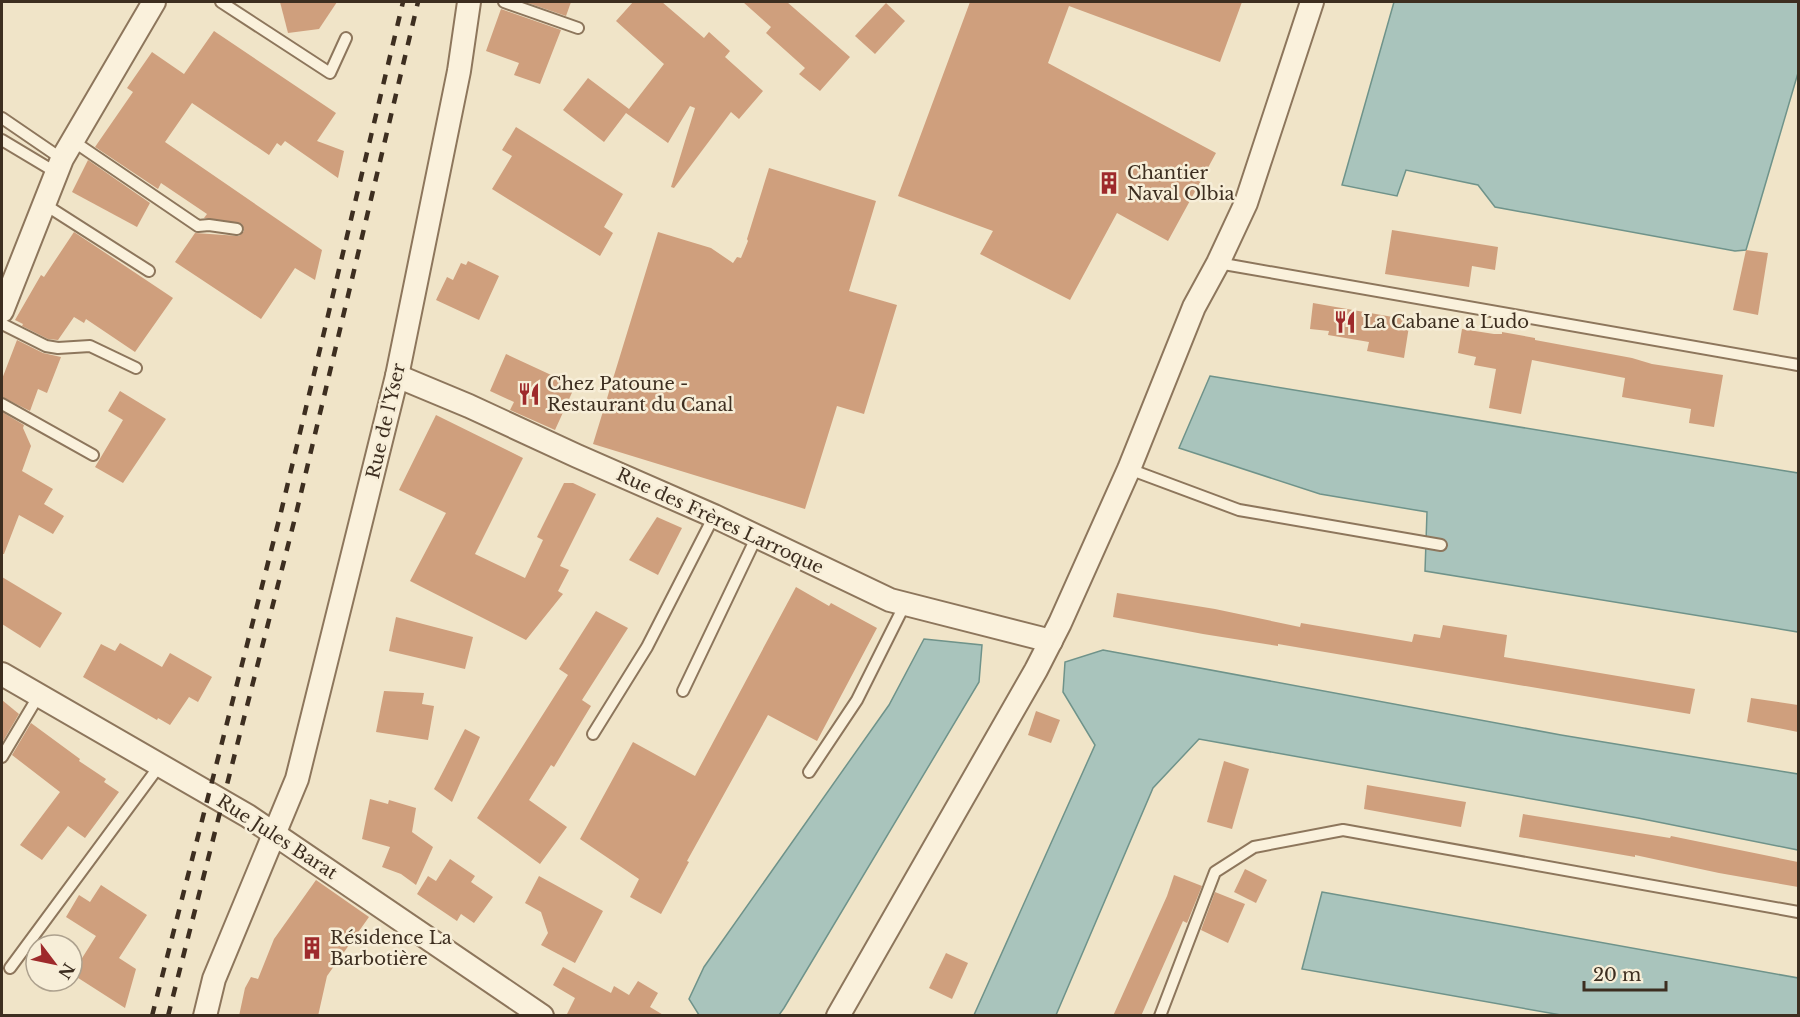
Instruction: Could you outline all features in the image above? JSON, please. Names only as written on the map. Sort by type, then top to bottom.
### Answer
[{"type":"street","points":[[2,311],[64,158],[154,2]]},
{"type":"street","name":"Rue de l'Yser","points":[[205,1016],[214,979],[297,778],[397,376],[459,71],[469,2]]},
{"type":"street","points":[[838,1016],[1051,641],[1129,469],[1194,307],[1246,203],[1312,2]]},
{"type":"street","name":"Rue des Frères Larroque","points":[[397,376],[714,516],[890,600],[1051,641]]},
{"type":"street","name":"Rue Jules Barat","points":[[2,674],[275,834],[542,1016]]},
{"type":"lane","points":[[221,2],[330,73],[346,38]]},
{"type":"lane","points":[[504,2],[578,28]]},
{"type":"lane","points":[[2,118],[64,158],[198,226],[209,225],[237,229]]},
{"type":"lane","points":[[2,140],[64,158]]},
{"type":"lane","points":[[44,204],[149,271]]},
{"type":"lane","points":[[1218,263],[1798,365]]},
{"type":"lane","points":[[2,324],[46,346],[58,348],[90,346],[136,368]]},
{"type":"lane","points":[[2,404],[93,455]]},
{"type":"lane","points":[[1129,469],[1239,510],[1441,545]]},
{"type":"lane","points":[[593,735],[647,647],[714,516]]},
{"type":"lane","points":[[683,691],[757,536]]},
{"type":"lane","points":[[809,772],[857,700],[904,604]]},
{"type":"lane","points":[[2,757],[39,695]]},
{"type":"lane","points":[[10,968],[160,765]]},
{"type":"lane","points":[[1160,1016],[1215,872],[1254,847],[1343,830],[1798,912]]},
{"type":"water","points":[[1394,2],[1798,2],[1798,73],[1746,250],[1735,251],[1495,207],[1478,185],[1406,170],[1397,196],[1342,185]]},
{"type":"water","points":[[1210,376],[1798,473],[1798,632],[1425,571],[1427,512],[1320,494],[1179,448]]},
{"type":"water","points":[[924,639],[982,645],[979,682],[784,1008],[779,1015],[699,1015],[689,999],[704,967],[889,705]]},
{"type":"water","points":[[1103,650],[1561,735],[1798,774],[1798,850],[1638,818],[1199,739],[1153,788],[1056,1015],[974,1015],[1095,745],[1063,692],[1065,662]]},
{"type":"water","points":[[1322,892],[1798,978],[1798,1015],[1561,1015],[1302,969]]},
{"type":"building","points":[[280,2],[337,2],[319,29],[288,33]]},
{"type":"building","points":[[525,2],[571,2],[566,16]]},
{"type":"building","points":[[633,2],[662,2],[704,38],[709,32],[730,51],[725,57],[763,91],[739,119],[731,112],[674,188],[671,187],[695,108],[690,106],[668,143],[626,113],[604,142],[563,110],[588,78],[629,109],[664,64],[616,21]]},
{"type":"building","points":[[743,2],[787,2],[850,57],[820,91],[799,74],[805,68],[766,33],[771,27]]},
{"type":"building","points":[[970,2],[1242,2],[1220,62],[1069,6],[1048,63],[1216,153],[1168,241],[1117,213],[1070,300],[980,254],[993,231],[898,196]]},
{"type":"building","points":[[886,3],[905,21],[875,54],[855,36]]},
{"type":"building","points":[[501,9],[561,30],[540,84],[514,75],[519,63],[486,51]]},
{"type":"building","points":[[214,31],[336,113],[317,141],[344,151],[338,178],[285,141],[281,146],[277,143],[269,155],[192,103],[165,142],[322,250],[315,280],[295,268],[261,319],[175,262],[195,233],[239,236],[244,231],[242,224],[204,218],[207,214],[161,183],[158,189],[95,147],[133,92],[127,88],[152,52],[184,74]]},
{"type":"building","points":[[516,127],[623,194],[604,227],[613,233],[600,256],[492,189],[512,156],[502,150]]},
{"type":"building","points":[[88,160],[150,203],[137,227],[72,192]]},
{"type":"building","points":[[769,168],[876,201],[849,291],[897,305],[864,414],[837,406],[805,509],[593,444],[658,232],[711,248],[733,263],[737,257],[741,258],[748,241]]},
{"type":"building","points":[[1392,230],[1498,247],[1495,270],[1472,266],[1469,287],[1385,274]]},
{"type":"building","points":[[74,232],[173,298],[135,352],[86,319],[84,323],[74,317],[58,340],[48,339],[15,320],[41,275],[44,277]]},
{"type":"building","points":[[1746,250],[1768,253],[1758,315],[1733,310]]},
{"type":"building","points":[[468,261],[499,276],[479,320],[436,300],[447,277],[453,280],[461,263],[466,265]]},
{"type":"building","points":[[1313,303],[1410,320],[1404,358],[1367,351],[1369,342],[1328,335],[1329,331],[1310,329]]},
{"type":"building","points":[[1462,329],[1494,334],[1502,334],[1502,332],[1652,364],[1723,375],[1714,427],[1689,423],[1691,409],[1622,397],[1625,378],[1532,360],[1521,414],[1489,408],[1496,369],[1474,365],[1476,357],[1458,353]]},
{"type":"building","points":[[17,340],[43,353],[61,357],[47,393],[38,389],[30,411],[2,397],[2,379]]},
{"type":"building","points":[[506,354],[575,386],[555,430],[510,410],[514,402],[490,391]]},
{"type":"building","points":[[120,391],[166,419],[123,483],[95,467],[123,420],[108,411]]},
{"type":"building","points":[[2,412],[24,425],[23,428],[31,446],[22,471],[53,489],[44,504],[64,516],[53,534],[19,515],[4,554],[2,554]]},
{"type":"building","points":[[436,415],[523,458],[475,554],[525,578],[543,540],[537,537],[564,483],[573,483],[596,494],[560,566],[569,570],[558,591],[563,594],[526,640],[410,581],[446,513],[399,490]]},
{"type":"building","points":[[657,517],[682,528],[658,575],[629,560]]},
{"type":"building","points":[[2,577],[62,613],[40,648],[2,624]]},
{"type":"building","points":[[796,587],[829,606],[831,603],[877,628],[817,741],[768,715],[687,861],[689,862],[661,914],[630,897],[639,879],[580,839],[633,742],[695,776]]},
{"type":"building","points":[[1117,593],[1215,609],[1300,627],[1301,623],[1412,642],[1414,634],[1440,638],[1443,625],[1507,635],[1504,657],[1695,689],[1690,714],[1278,644],[1278,646],[1203,634],[1113,617]]},
{"type":"building","points":[[596,611],[628,628],[582,700],[591,706],[554,767],[551,765],[529,800],[567,827],[540,864],[477,818],[568,675],[559,669]]},
{"type":"building","points":[[396,617],[473,637],[465,669],[389,651]]},
{"type":"building","points":[[120,643],[162,667],[170,653],[212,677],[198,702],[189,697],[170,725],[158,718],[157,720],[83,677],[101,644],[115,651]]},
{"type":"building","points":[[384,691],[424,693],[422,704],[434,706],[428,740],[376,732]]},
{"type":"building","points":[[1751,698],[1798,705],[1798,732],[1747,722]]},
{"type":"building","points":[[2,700],[19,714],[2,743]]},
{"type":"building","points":[[1036,711],[1060,720],[1051,743],[1028,735]]},
{"type":"building","points":[[31,723],[106,779],[104,782],[119,792],[85,838],[68,826],[42,860],[20,845],[60,792],[12,755]]},
{"type":"building","points":[[465,729],[480,737],[452,802],[434,789]]},
{"type":"building","points":[[1224,761],[1249,769],[1232,829],[1207,822]]},
{"type":"building","points":[[1367,785],[1466,802],[1461,827],[1364,809]]},
{"type":"building","points":[[370,799],[388,804],[389,800],[416,808],[412,832],[433,847],[416,885],[401,874],[382,867],[390,847],[362,839]]},
{"type":"building","points":[[1523,814],[1670,838],[1671,836],[1798,862],[1798,887],[1635,855],[1635,857],[1519,837]]},
{"type":"building","points":[[450,859],[475,876],[471,882],[493,897],[474,923],[461,914],[457,921],[417,894],[428,876],[436,881]]},
{"type":"building","points":[[1245,869],[1267,880],[1256,903],[1234,892]]},
{"type":"building","points":[[1174,875],[1202,886],[1187,923],[1183,921],[1141,1016],[1113,1016],[1167,896]]},
{"type":"building","points":[[539,876],[603,911],[575,963],[541,945],[548,933],[541,912],[525,903]]},
{"type":"building","name":"Résidence La Barbotière","points":[[316,880],[369,917],[327,976],[318,1016],[239,1016],[245,988],[251,977],[258,979],[274,939]]},
{"type":"building","points":[[101,885],[147,915],[119,958],[136,969],[125,1008],[84,982],[84,955],[96,936],[66,917],[79,895],[90,902]]},
{"type":"building","points":[[1215,892],[1245,904],[1228,943],[1201,930]]},
{"type":"building","points":[[946,953],[968,963],[952,999],[929,988]]},
{"type":"building","points":[[563,967],[611,993],[614,986],[629,995],[638,981],[658,993],[650,1007],[665,1016],[566,1016],[575,998],[553,985]]},
{"type":"railway","points":[[152,1016],[281,512],[403,2]]},
{"type":"railway","points":[[168,1016],[296,514],[418,2]]},
{"type":"place","name":"Chantier Naval Olbia","points":[[1109,183]]},
{"type":"place","name":"La Cabane a Ludo","points":[[1345,322]]},
{"type":"place","name":"Chez Patoune - Restaurant du Canal","points":[[529,394]]},
{"type":"place","name":"Résidence La Barbotière","points":[[312,948]]}]
